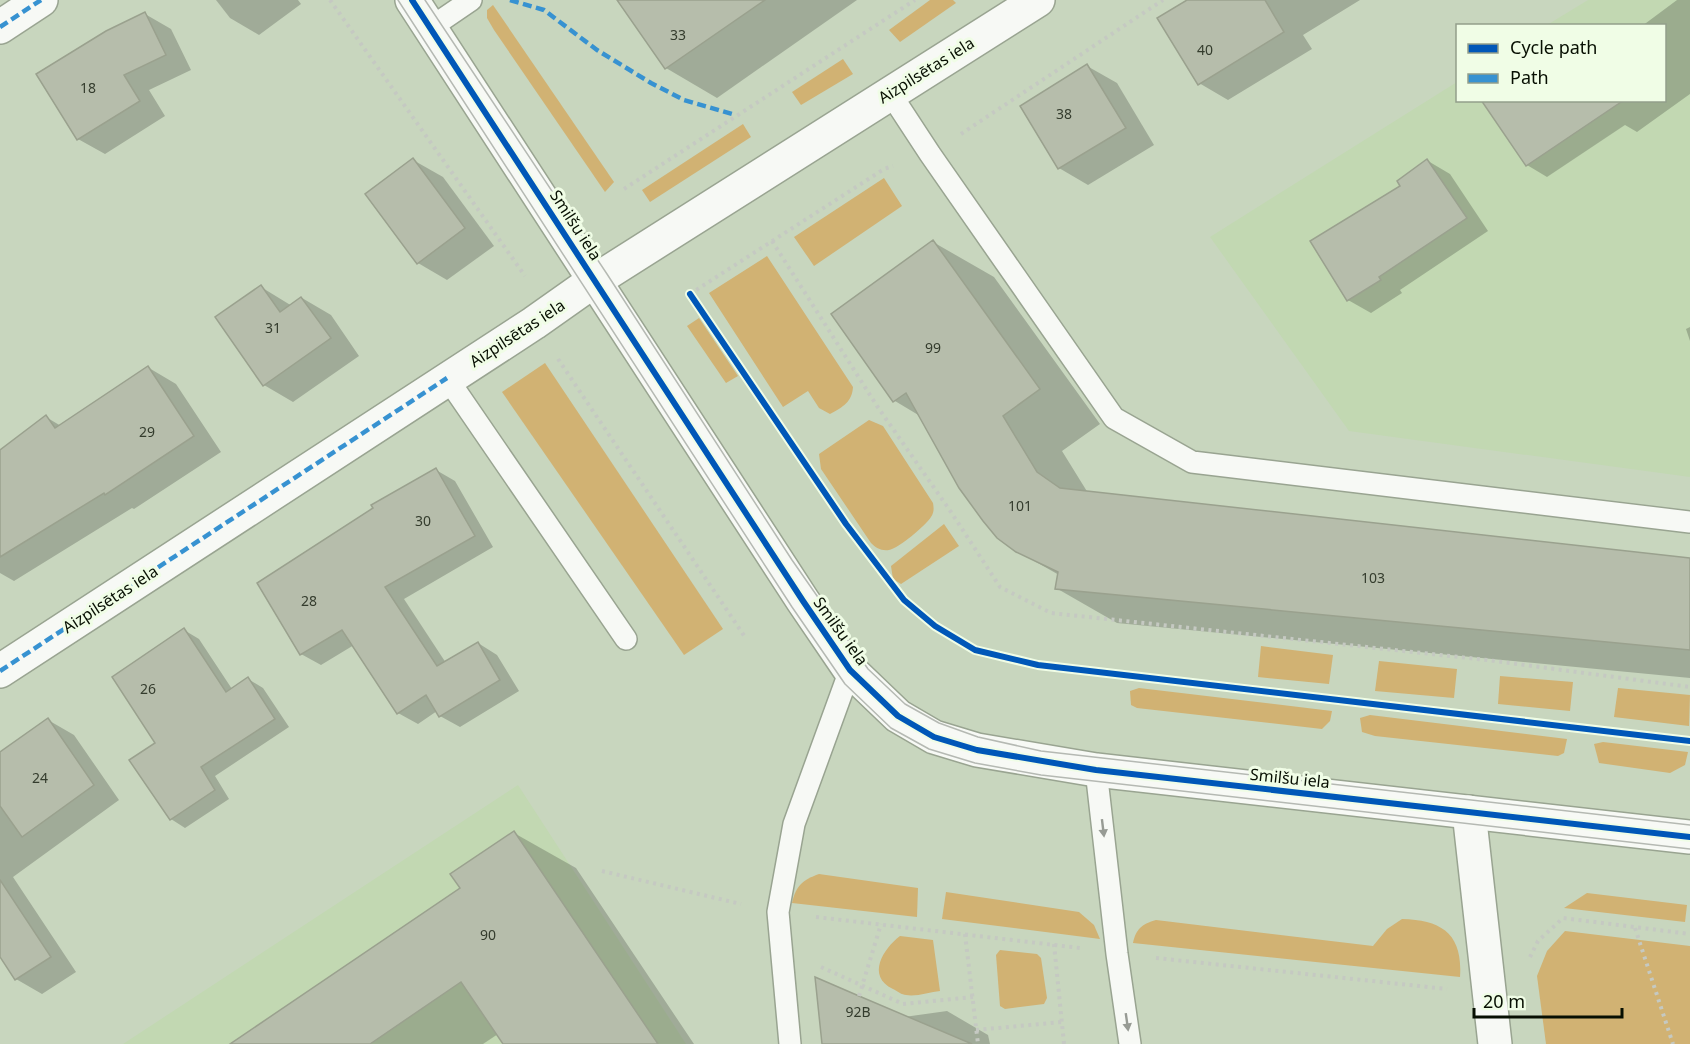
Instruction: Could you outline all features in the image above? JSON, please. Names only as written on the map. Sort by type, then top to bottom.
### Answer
[{"type":"street","points":[[0,27],[40,0]]},
{"type":"street","name":"Smilšu iela","points":[[412,0],[596,280],[786,576],[850,670],[898,716],[934,736],[976,750],[1096,770],[1690,837]]},
{"type":"street","name":"Aizpilsētas iela","points":[[0,671],[534,323],[596,280],[1038,0]]},
{"type":"street","points":[[1469,812],[1495,1044]]},
{"type":"lane","points":[[430,28],[471,0]]},
{"type":"lane","points":[[890,93],[1114,418],[1192,462],[1690,522]]},
{"type":"lane","points":[[447,378],[626,639]]},
{"type":"lane","points":[[790,1044],[778,912],[794,824],[850,670]]},
{"type":"lane","points":[[1096,770],[1117,954],[1130,1044]]},
{"type":"path","points":[[330,0],[524,274],[534,323],[745,638]]},
{"type":"path","points":[[624,189],[915,0]]},
{"type":"path","points":[[696,303],[690,294],[884,169],[930,154],[1163,0]]},
{"type":"path","points":[[772,241],[877,406],[1000,587],[1052,613],[1487,660],[1690,687]]},
{"type":"path","points":[[602,871],[778,912]]},
{"type":"path","points":[[1528,960],[1538,940],[1563,918],[1690,934]]},
{"type":"path","points":[[859,996],[881,924]]},
{"type":"path","points":[[1635,928],[1673,1044]]},
{"type":"path","points":[[965,934],[978,1044]]},
{"type":"path","points":[[1054,944],[1064,1044]]},
{"type":"path","points":[[842,977],[903,1004],[973,997]]},
{"type":"path","points":[[976,1030],[1062,1022]]},
{"type":"shaded area","points":[[930,0],[953,0],[956,3],[900,42],[889,30]]},
{"type":"shaded area","points":[[1588,0],[1690,0],[1690,477],[1349,431],[1210,237],[1456,83],[1456,102],[1666,102],[1666,24],[1549,24]]},
{"type":"shaded area","points":[[493,5],[614,182],[605,192],[494,30],[487,18],[487,10]]},
{"type":"shaded area","points":[[843,59],[853,74],[801,105],[792,92]]},
{"type":"shaded area","points":[[743,124],[751,137],[650,202],[642,190]]},
{"type":"shaded area","points":[[884,178],[902,206],[814,266],[794,237]]},
{"type":"shaded area","points":[[767,256],[853,387],[851,397],[846,404],[830,414],[819,408],[808,391],[783,407],[709,293]]},
{"type":"shaded area","points":[[699,318],[738,376],[726,383],[687,326]]},
{"type":"shaded area","points":[[545,363],[723,629],[684,655],[502,392]]},
{"type":"shaded area","points":[[869,420],[883,426],[933,503],[934,509],[931,517],[918,531],[889,550],[879,549],[871,543],[821,469],[819,454]]},
{"type":"shaded area","points":[[944,524],[959,546],[901,584],[893,579],[891,566]]},
{"type":"shaded area","points":[[1261,646],[1333,655],[1329,684],[1258,677]]},
{"type":"shaded area","points":[[1379,661],[1457,669],[1454,698],[1375,691]]},
{"type":"shaded area","points":[[1500,676],[1573,682],[1570,711],[1498,704]]},
{"type":"shaded area","points":[[1139,688],[1332,711],[1330,721],[1322,729],[1137,708],[1131,705],[1130,691]]},
{"type":"shaded area","points":[[1618,688],[1690,695],[1689,726],[1614,717]]},
{"type":"shaded area","points":[[1370,715],[1567,739],[1564,753],[1558,756],[1375,736],[1362,732],[1360,718]]},
{"type":"shaded area","points":[[1603,742],[1688,752],[1685,765],[1670,773],[1599,763],[1594,744]]},
{"type":"shaded area","points":[[518,785],[686,1044],[123,1044]]},
{"type":"shaded area","points":[[819,874],[918,888],[917,917],[792,903],[801,884]]},
{"type":"shaded area","points":[[946,892],[1079,912],[1094,925],[1100,939],[942,919]]},
{"type":"shaded area","points":[[1587,893],[1687,905],[1685,922],[1564,908]]},
{"type":"shaded area","points":[[1402,919],[1428,922],[1447,932],[1454,940],[1458,950],[1460,977],[1133,943],[1140,928],[1156,920],[1373,946],[1387,929]]},
{"type":"shaded area","points":[[1565,931],[1690,946],[1690,1044],[1546,1044],[1537,976],[1547,951]]},
{"type":"shaded area","points":[[900,936],[933,940],[940,991],[904,995],[885,984],[880,977],[880,963],[888,948]]},
{"type":"shaded area","points":[[1000,950],[1037,954],[1041,958],[1047,998],[1044,1004],[1005,1009],[1000,1006],[996,955]]},
{"type":"building","points":[[617,0],[765,0],[665,69]]},
{"type":"building","points":[[1187,0],[1265,0],[1284,32],[1198,85],[1157,18]]},
{"type":"building","points":[[145,12],[166,55],[124,75],[140,101],[77,140],[36,74],[106,31]]},
{"type":"building","points":[[1087,64],[1126,128],[1058,169],[1020,106]]},
{"type":"building","points":[[1482,102],[1621,102],[1526,166]]},
{"type":"building","points":[[413,158],[465,228],[417,264],[365,194]]},
{"type":"building","points":[[1427,159],[1467,218],[1379,277],[1381,280],[1347,301],[1310,241],[1400,186],[1397,181]]},
{"type":"building","points":[[933,240],[1040,389],[1003,416],[1037,472],[1060,488],[1690,558],[1690,650],[1055,589],[1058,572],[1016,552],[997,538],[959,488],[906,393],[893,402],[831,314]]},
{"type":"building","points":[[261,285],[280,312],[301,297],[331,338],[263,386],[215,317]]},
{"type":"building","points":[[148,366],[194,436],[105,495],[104,493],[0,557],[0,450],[46,415],[55,428]]},
{"type":"building","points":[[436,468],[475,536],[385,587],[437,666],[478,642],[500,680],[439,717],[426,695],[397,714],[342,630],[300,655],[257,583],[373,508],[371,505]]},
{"type":"building","points":[[184,628],[226,692],[248,677],[275,719],[201,767],[215,790],[170,820],[129,760],[155,743],[112,677]]},
{"type":"building","points":[[48,718],[94,785],[22,837],[0,806],[0,752]]},
{"type":"building","points":[[514,831],[658,1044],[503,1044],[461,982],[370,1044],[230,1044],[460,888],[450,874]]},
{"type":"building","points":[[0,880],[51,957],[15,980],[0,957]]},
{"type":"building","points":[[815,977],[859,996],[972,1044],[822,1044]]},
{"type":"tram line","points":[[398,0],[792,607],[845,684],[891,728],[929,749],[975,763],[1041,775],[1690,849]]},
{"type":"tram line","points":[[425,0],[607,274],[792,560],[868,669],[905,704],[939,723],[978,737],[1041,751],[1690,825]]},
{"type":"marked path","points":[[0,27],[41,0]]},
{"type":"marked path","points":[[510,0],[544,10],[597,50],[684,100],[736,115]]},
{"type":"marked path","points":[[0,671],[447,378]]},
{"type":"cycle path","points":[[412,0],[803,601],[850,670],[898,716],[934,737],[977,750],[1096,770],[1690,837]]},
{"type":"cycle path","points":[[690,294],[846,524],[904,600],[935,626],[975,650],[1038,665],[1690,741]]}]
